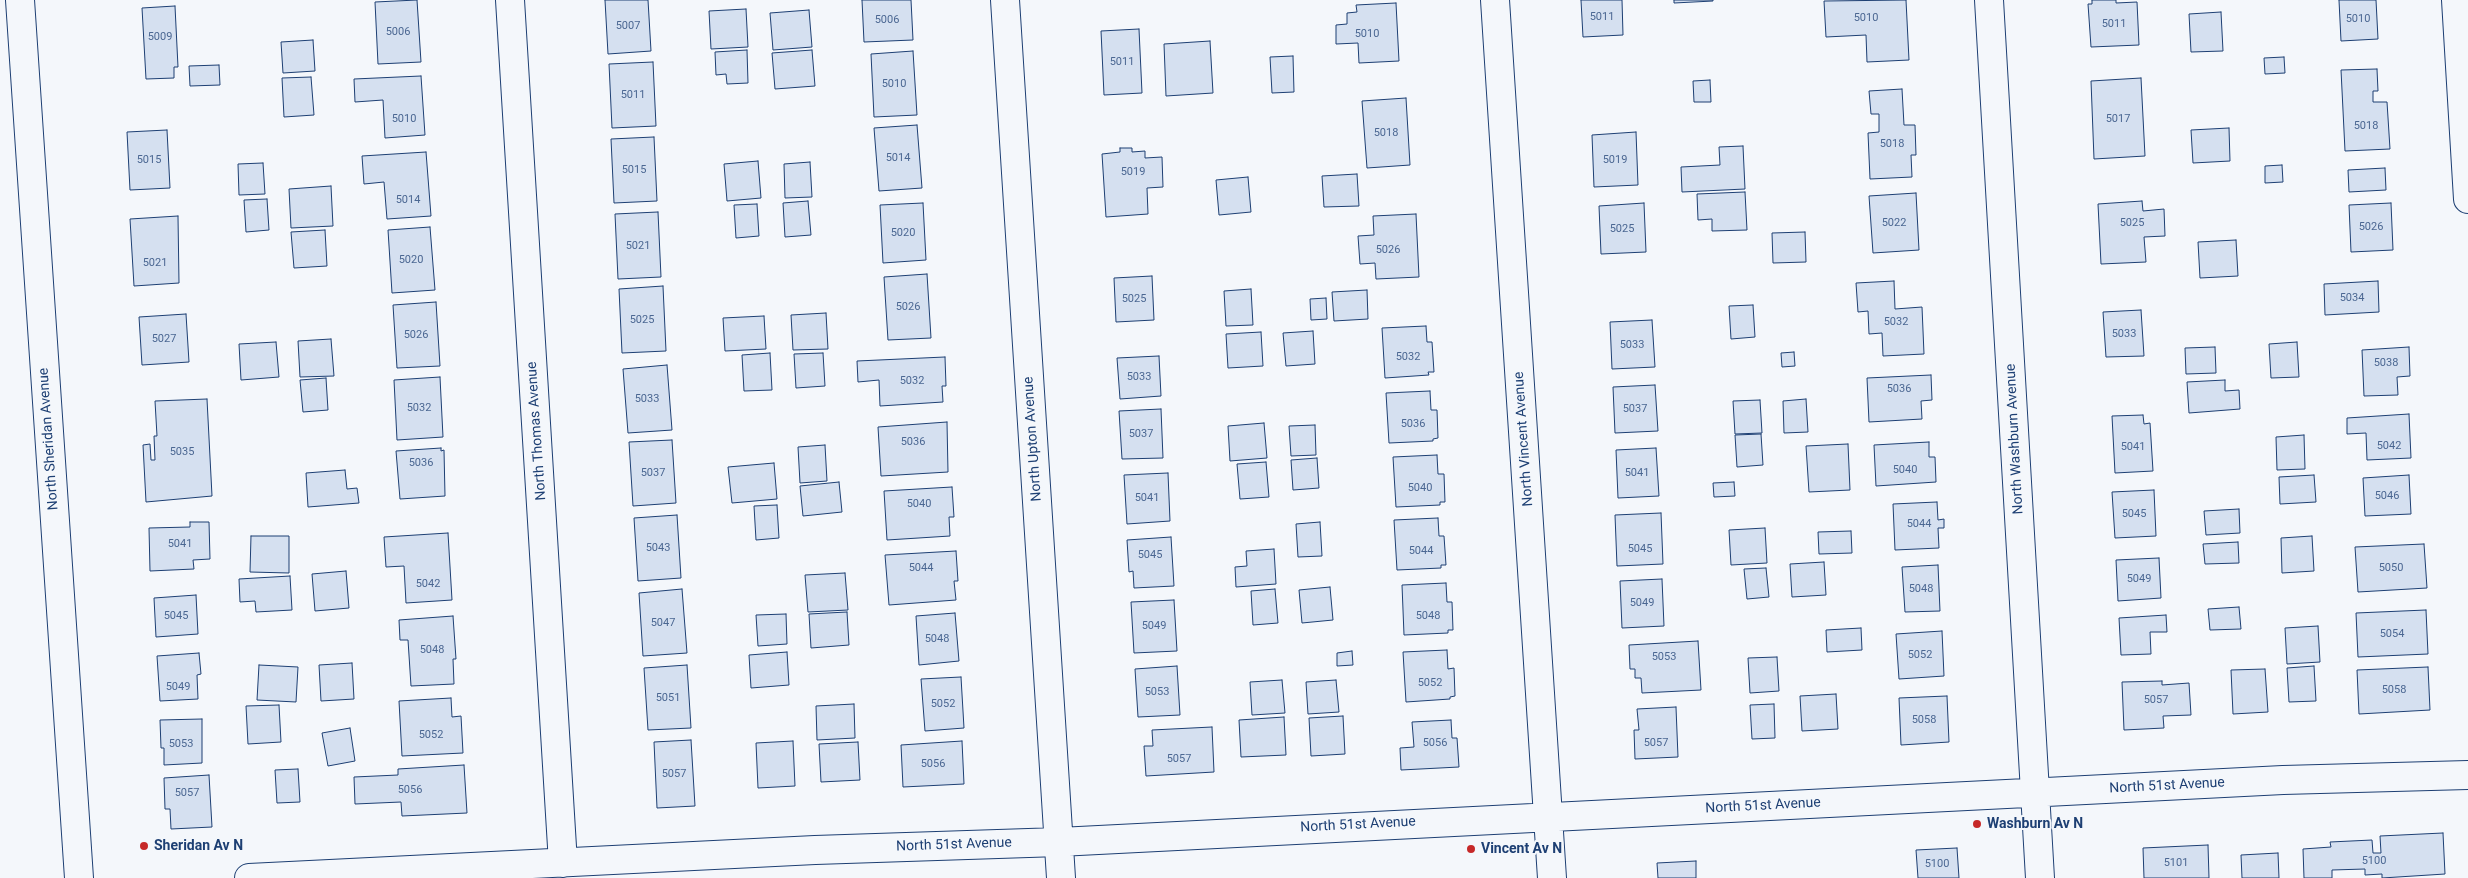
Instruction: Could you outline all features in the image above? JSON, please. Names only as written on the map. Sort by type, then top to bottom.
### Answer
[{"type":"street","name":"North Sheridan Avenue","points":[[20,0],[79,878]]},
{"type":"street","name":"North Thomas Avenue","points":[[510,0],[563,863]]},
{"type":"street","name":"North Upton Avenue","points":[[1005,0],[1061,878]]},
{"type":"street","name":"North Vincent Avenue","points":[[1495,0],[1552,878]]},
{"type":"street","name":"North Washburn Avenue","points":[[1989,0],[2040,878]]},
{"type":"street","points":[[2456,0],[2468,199]]},
{"type":"street","name":"North 51st Avenue","points":[[249,878],[815,850],[1059,842],[2283,780],[2468,775]]},
{"type":"building","points":[[417,0],[421,62],[378,64],[375,2]]},
{"type":"building","points":[[605,0],[648,0],[651,51],[608,54]]},
{"type":"building","points":[[862,0],[911,0],[913,40],[864,42]]},
{"type":"building","points":[[1581,0],[1622,0],[1623,35],[1583,37]]},
{"type":"building","points":[[1674,0],[1713,0],[1713,1],[1674,3]]},
{"type":"building","points":[[1906,0],[1909,60],[1867,62],[1866,35],[1826,37],[1824,1]]},
{"type":"building","points":[[2092,0],[2116,0],[2116,3],[2137,2],[2139,45],[2091,47],[2088,4],[2092,4]]},
{"type":"building","points":[[2339,0],[2376,0],[2378,39],[2341,41]]},
{"type":"building","points":[[1396,3],[1399,61],[1359,63],[1358,43],[1336,44],[1336,25],[1347,24],[1347,13],[1357,12],[1356,5]]},
{"type":"building","points":[[175,6],[178,67],[174,67],[174,78],[146,79],[142,8]]},
{"type":"building","points":[[746,9],[748,47],[711,49],[709,11]]},
{"type":"building","points":[[809,10],[812,47],[773,50],[770,13]]},
{"type":"building","points":[[2221,12],[2223,51],[2191,52],[2189,14]]},
{"type":"building","points":[[1139,29],[1142,93],[1104,95],[1101,31]]},
{"type":"building","points":[[313,40],[315,71],[283,73],[281,42]]},
{"type":"building","points":[[1210,41],[1213,93],[1166,96],[1164,44]]},
{"type":"building","points":[[747,50],[748,83],[727,84],[726,74],[716,75],[715,52]]},
{"type":"building","points":[[812,50],[815,86],[775,89],[772,53]]},
{"type":"building","points":[[913,51],[917,115],[874,117],[871,54]]},
{"type":"building","points":[[1293,56],[1294,92],[1272,93],[1270,57]]},
{"type":"building","points":[[2284,57],[2285,73],[2265,74],[2264,58]]},
{"type":"building","points":[[653,62],[656,126],[612,128],[609,64]]},
{"type":"building","points":[[219,65],[220,85],[190,86],[189,66]]},
{"type":"building","points":[[2377,69],[2378,91],[2373,91],[2373,102],[2387,102],[2390,149],[2345,151],[2341,70]]},
{"type":"building","points":[[421,76],[425,135],[385,138],[383,100],[355,102],[354,79]]},
{"type":"building","points":[[311,77],[314,115],[284,117],[282,78]]},
{"type":"building","points":[[2141,78],[2145,156],[2094,159],[2091,81]]},
{"type":"building","points":[[1710,80],[1711,102],[1694,102],[1693,81]]},
{"type":"building","points":[[1902,89],[1904,125],[1915,125],[1916,155],[1911,155],[1912,177],[1870,179],[1868,133],[1879,132],[1879,114],[1871,114],[1869,91]]},
{"type":"building","points":[[1406,98],[1410,165],[1367,168],[1362,101]]},
{"type":"building","points":[[917,125],[922,188],[879,191],[874,128]]},
{"type":"building","points":[[2229,128],[2230,161],[2193,163],[2191,130]]},
{"type":"building","points":[[167,130],[170,188],[130,190],[127,132]]},
{"type":"building","points":[[1636,132],[1638,185],[1594,187],[1592,135]]},
{"type":"building","points":[[654,137],[657,201],[614,203],[611,139]]},
{"type":"building","points":[[1743,146],[1745,189],[1682,192],[1681,167],[1720,165],[1719,147]]},
{"type":"building","points":[[1120,148],[1132,148],[1132,152],[1145,151],[1145,158],[1162,157],[1163,187],[1147,188],[1148,214],[1106,217],[1102,154],[1120,152]]},
{"type":"building","points":[[426,152],[431,216],[387,219],[384,182],[364,184],[362,156]]},
{"type":"building","points":[[758,161],[761,198],[727,201],[724,164]]},
{"type":"building","points":[[810,162],[812,197],[785,198],[784,164]]},
{"type":"building","points":[[263,163],[265,194],[239,195],[238,164]]},
{"type":"building","points":[[2282,165],[2283,182],[2265,183],[2265,166]]},
{"type":"building","points":[[2385,168],[2386,190],[2349,192],[2348,170]]},
{"type":"building","points":[[1357,174],[1359,206],[1324,207],[1322,176]]},
{"type":"building","points":[[1248,177],[1251,212],[1219,215],[1216,180]]},
{"type":"building","points":[[331,186],[333,226],[291,228],[289,189]]},
{"type":"building","points":[[1745,192],[1747,230],[1712,231],[1712,219],[1698,220],[1697,194]]},
{"type":"building","points":[[1916,193],[1919,250],[1873,253],[1869,196]]},
{"type":"building","points":[[267,199],[269,230],[246,232],[244,200]]},
{"type":"building","points":[[808,201],[811,235],[785,237],[783,203]]},
{"type":"building","points":[[2142,201],[2143,211],[2164,209],[2165,236],[2144,237],[2146,262],[2101,264],[2098,204]]},
{"type":"building","points":[[923,203],[926,260],[883,263],[880,205]]},
{"type":"building","points":[[1644,203],[1646,252],[1601,254],[1599,206]]},
{"type":"building","points":[[2391,203],[2393,250],[2351,252],[2349,205]]},
{"type":"building","points":[[757,204],[759,236],[736,238],[734,205]]},
{"type":"building","points":[[658,212],[661,277],[618,279],[615,214]]},
{"type":"building","points":[[1416,214],[1419,277],[1376,279],[1375,263],[1360,264],[1358,236],[1374,235],[1373,216]]},
{"type":"building","points":[[178,216],[179,283],[134,286],[130,219]]},
{"type":"building","points":[[430,227],[435,290],[392,293],[388,230]]},
{"type":"building","points":[[325,230],[327,266],[294,268],[291,232]]},
{"type":"building","points":[[1805,232],[1806,262],[1773,263],[1772,233]]},
{"type":"building","points":[[2236,240],[2238,276],[2200,278],[2198,242]]},
{"type":"building","points":[[927,274],[931,338],[888,340],[884,277]]},
{"type":"building","points":[[1152,276],[1154,320],[1116,322],[1114,278]]},
{"type":"building","points":[[1894,281],[1895,309],[1922,307],[1924,354],[1883,356],[1882,333],[1869,334],[1868,311],[1858,312],[1856,283]]},
{"type":"building","points":[[2378,281],[2379,312],[2325,315],[2324,284]]},
{"type":"building","points":[[663,286],[666,351],[622,353],[619,289]]},
{"type":"building","points":[[1251,289],[1253,325],[1226,326],[1224,291]]},
{"type":"building","points":[[1367,290],[1368,319],[1334,321],[1332,292]]},
{"type":"building","points":[[1326,298],[1327,319],[1311,320],[1310,299]]},
{"type":"building","points":[[436,302],[440,366],[397,368],[393,305]]},
{"type":"building","points":[[1753,305],[1755,337],[1731,339],[1729,306]]},
{"type":"building","points":[[2141,310],[2144,356],[2106,357],[2103,312]]},
{"type":"building","points":[[826,313],[828,349],[793,350],[791,315]]},
{"type":"building","points":[[186,314],[189,362],[142,365],[139,317]]},
{"type":"building","points":[[764,316],[766,349],[725,351],[723,318]]},
{"type":"building","points":[[1652,320],[1655,367],[1612,369],[1610,322]]},
{"type":"building","points":[[1426,326],[1427,342],[1432,342],[1434,372],[1428,372],[1429,375],[1385,378],[1382,328]]},
{"type":"building","points":[[1313,331],[1315,364],[1286,366],[1283,333]]},
{"type":"building","points":[[1261,332],[1263,366],[1228,368],[1226,334]]},
{"type":"building","points":[[331,339],[334,376],[300,377],[298,341]]},
{"type":"building","points":[[276,342],[279,377],[241,380],[239,344]]},
{"type":"building","points":[[2297,342],[2299,377],[2271,378],[2269,344]]},
{"type":"building","points":[[2215,347],[2216,373],[2186,374],[2185,348]]},
{"type":"building","points":[[2409,347],[2410,376],[2397,377],[2398,395],[2364,396],[2362,350]]},
{"type":"building","points":[[1794,352],[1795,366],[1782,367],[1781,353]]},
{"type":"building","points":[[770,353],[772,390],[744,391],[742,355]]},
{"type":"building","points":[[823,353],[825,386],[796,388],[794,354]]},
{"type":"building","points":[[1159,356],[1161,396],[1120,399],[1117,358]]},
{"type":"building","points":[[945,357],[946,386],[942,386],[943,402],[880,406],[879,380],[858,382],[857,361]]},
{"type":"building","points":[[667,365],[672,430],[628,433],[623,369]]},
{"type":"building","points":[[1931,375],[1932,400],[1921,401],[1922,419],[1869,422],[1867,378]]},
{"type":"building","points":[[440,377],[443,437],[397,440],[394,380]]},
{"type":"building","points":[[326,378],[328,410],[303,412],[300,380]]},
{"type":"building","points":[[2225,380],[2225,391],[2239,390],[2240,409],[2189,413],[2187,382]]},
{"type":"building","points":[[1655,385],[1658,431],[1615,433],[1613,387]]},
{"type":"building","points":[[1430,391],[1431,410],[1437,410],[1438,438],[1433,439],[1433,441],[1389,443],[1386,393]]},
{"type":"building","points":[[207,399],[212,496],[146,502],[143,445],[150,444],[151,460],[155,460],[154,436],[157,436],[155,401]]},
{"type":"building","points":[[1806,399],[1808,432],[1784,433],[1783,401]]},
{"type":"building","points":[[1760,400],[1762,433],[1735,434],[1733,401]]},
{"type":"building","points":[[1161,409],[1163,458],[1122,459],[1119,411]]},
{"type":"building","points":[[2409,414],[2411,458],[2367,460],[2366,433],[2347,434],[2347,418]]},
{"type":"building","points":[[2143,415],[2144,424],[2150,423],[2153,471],[2115,473],[2112,416]]},
{"type":"building","points":[[947,422],[948,472],[881,476],[878,427]]},
{"type":"building","points":[[1264,423],[1267,458],[1230,461],[1228,426]]},
{"type":"building","points":[[1315,425],[1316,455],[1291,456],[1289,426]]},
{"type":"building","points":[[1761,434],[1763,465],[1737,467],[1735,435]]},
{"type":"building","points":[[2304,435],[2305,469],[2277,470],[2276,437]]},
{"type":"building","points":[[672,440],[676,503],[633,506],[629,442]]},
{"type":"building","points":[[1929,442],[1929,457],[1935,457],[1936,482],[1876,486],[1874,445]]},
{"type":"building","points":[[1848,444],[1850,490],[1809,492],[1806,446]]},
{"type":"building","points":[[825,445],[827,481],[800,483],[798,447]]},
{"type":"building","points":[[441,448],[441,451],[444,450],[445,496],[400,499],[396,451]]},
{"type":"building","points":[[1656,448],[1659,496],[1618,498],[1616,450]]},
{"type":"building","points":[[1437,455],[1438,474],[1444,474],[1445,502],[1440,502],[1440,505],[1396,507],[1393,457]]},
{"type":"building","points":[[1317,458],[1319,488],[1293,490],[1291,460]]},
{"type":"building","points":[[1266,462],[1269,497],[1240,499],[1237,464]]},
{"type":"building","points":[[774,463],[777,499],[732,503],[728,467]]},
{"type":"building","points":[[345,470],[347,489],[357,488],[359,503],[308,507],[306,473]]},
{"type":"building","points":[[1168,473],[1170,521],[1127,524],[1124,475]]},
{"type":"building","points":[[2314,475],[2316,502],[2280,504],[2279,477]]},
{"type":"building","points":[[2409,475],[2411,514],[2365,516],[2363,478]]},
{"type":"building","points":[[839,482],[842,512],[803,516],[800,486]]},
{"type":"building","points":[[1734,482],[1735,496],[1714,497],[1713,483]]},
{"type":"building","points":[[952,487],[954,517],[949,517],[950,536],[887,540],[884,491]]},
{"type":"building","points":[[2154,490],[2156,536],[2115,538],[2112,492]]},
{"type":"building","points":[[1937,502],[1938,520],[1944,519],[1944,528],[1938,528],[1939,548],[1895,550],[1893,504]]},
{"type":"building","points":[[777,505],[779,538],[756,540],[754,506]]},
{"type":"building","points":[[2239,509],[2240,533],[2206,535],[2204,511]]},
{"type":"building","points":[[1661,513],[1663,564],[1617,566],[1615,515]]},
{"type":"building","points":[[677,515],[681,578],[638,581],[634,518]]},
{"type":"building","points":[[1438,518],[1439,536],[1444,536],[1446,565],[1441,565],[1441,568],[1397,570],[1394,520]]},
{"type":"building","points":[[190,522],[209,522],[210,559],[193,560],[194,569],[150,571],[149,528],[190,527]]},
{"type":"building","points":[[1320,522],[1322,556],[1298,557],[1296,524]]},
{"type":"building","points":[[1765,528],[1767,563],[1731,565],[1729,530]]},
{"type":"building","points":[[1851,531],[1852,553],[1819,554],[1818,532]]},
{"type":"building","points":[[448,533],[452,600],[406,603],[404,566],[386,567],[384,537]]},
{"type":"building","points":[[251,536],[289,536],[289,573],[250,572]]},
{"type":"building","points":[[2312,536],[2314,571],[2282,573],[2281,538]]},
{"type":"building","points":[[1171,537],[1174,586],[1134,588],[1133,571],[1129,572],[1127,540]]},
{"type":"building","points":[[2238,542],[2239,563],[2205,564],[2203,544]]},
{"type":"building","points":[[2424,544],[2427,588],[2358,592],[2355,547]]},
{"type":"building","points":[[1274,549],[1276,584],[1236,587],[1235,567],[1247,566],[1246,551]]},
{"type":"building","points":[[956,551],[958,581],[954,581],[956,600],[889,605],[885,555]]},
{"type":"building","points":[[2159,558],[2161,598],[2118,601],[2116,560]]},
{"type":"building","points":[[1824,562],[1826,595],[1792,597],[1790,564]]},
{"type":"building","points":[[1938,565],[1940,611],[1905,612],[1902,567]]},
{"type":"building","points":[[1766,568],[1769,597],[1747,599],[1744,569]]},
{"type":"building","points":[[346,571],[349,608],[315,611],[312,574]]},
{"type":"building","points":[[845,573],[848,610],[808,612],[805,575]]},
{"type":"building","points":[[290,576],[292,610],[256,612],[255,601],[240,602],[239,579]]},
{"type":"building","points":[[1662,579],[1664,626],[1622,628],[1620,581]]},
{"type":"building","points":[[1446,583],[1447,602],[1452,602],[1453,630],[1448,630],[1448,633],[1404,635],[1402,585]]},
{"type":"building","points":[[1330,587],[1333,620],[1302,623],[1299,590]]},
{"type":"building","points":[[682,589],[687,653],[643,656],[639,593]]},
{"type":"building","points":[[1275,589],[1278,623],[1253,625],[1251,591]]},
{"type":"building","points":[[196,595],[198,634],[156,637],[154,598]]},
{"type":"building","points":[[1174,600],[1177,651],[1134,653],[1131,602]]},
{"type":"building","points":[[2239,607],[2241,629],[2210,630],[2208,609]]},
{"type":"building","points":[[2426,610],[2428,654],[2358,657],[2356,613]]},
{"type":"building","points":[[847,612],[849,645],[811,648],[809,614]]},
{"type":"building","points":[[955,613],[959,661],[919,665],[916,616]]},
{"type":"building","points":[[786,614],[787,644],[758,646],[756,615]]},
{"type":"building","points":[[2166,615],[2167,632],[2150,632],[2151,654],[2121,655],[2119,618]]},
{"type":"building","points":[[453,616],[456,659],[453,659],[454,684],[411,686],[408,640],[400,640],[399,620]]},
{"type":"building","points":[[2318,626],[2320,662],[2287,664],[2285,628]]},
{"type":"building","points":[[1861,628],[1862,650],[1827,652],[1826,630]]},
{"type":"building","points":[[1942,631],[1944,676],[1899,679],[1896,634]]},
{"type":"building","points":[[1698,641],[1701,690],[1642,693],[1641,678],[1635,678],[1635,669],[1630,669],[1629,645]]},
{"type":"building","points":[[1447,650],[1448,669],[1454,668],[1455,696],[1450,697],[1450,699],[1406,702],[1403,652]]},
{"type":"building","points":[[1352,651],[1353,665],[1337,666],[1337,653]]},
{"type":"building","points":[[787,652],[789,685],[751,688],[749,655]]},
{"type":"building","points":[[199,653],[201,674],[197,675],[198,699],[160,701],[157,656]]},
{"type":"building","points":[[1777,657],[1779,691],[1750,693],[1748,658]]},
{"type":"building","points":[[352,663],[354,699],[321,701],[319,665]]},
{"type":"building","points":[[259,665],[298,667],[296,702],[257,700]]},
{"type":"building","points":[[687,665],[691,728],[648,730],[644,668]]},
{"type":"building","points":[[1177,666],[1180,715],[1138,717],[1135,669]]},
{"type":"building","points":[[2314,666],[2316,701],[2289,702],[2287,668]]},
{"type":"building","points":[[2428,667],[2430,710],[2359,714],[2357,670]]},
{"type":"building","points":[[2265,669],[2268,712],[2233,714],[2231,670]]},
{"type":"building","points":[[961,677],[964,728],[925,731],[921,679]]},
{"type":"building","points":[[1282,680],[1285,713],[1252,715],[1250,682]]},
{"type":"building","points":[[1336,680],[1339,712],[1308,714],[1306,682]]},
{"type":"building","points":[[2162,681],[2162,685],[2189,683],[2191,715],[2163,716],[2164,728],[2124,730],[2122,682]]},
{"type":"building","points":[[1836,694],[1838,729],[1802,731],[1800,696]]},
{"type":"building","points":[[1947,696],[1949,742],[1901,745],[1899,698]]},
{"type":"building","points":[[451,698],[452,717],[461,716],[463,753],[402,756],[399,701]]},
{"type":"building","points":[[854,704],[855,738],[817,740],[816,706]]},
{"type":"building","points":[[1774,704],[1775,738],[1752,739],[1750,705]]},
{"type":"building","points":[[279,705],[281,742],[248,744],[246,706]]},
{"type":"building","points":[[1676,707],[1678,757],[1635,759],[1634,730],[1639,730],[1637,709]]},
{"type":"building","points":[[1343,716],[1345,754],[1311,756],[1309,718]]},
{"type":"building","points":[[1284,717],[1286,755],[1241,757],[1239,720]]},
{"type":"building","points":[[202,719],[202,763],[164,765],[164,748],[161,748],[160,720]]},
{"type":"building","points":[[1451,720],[1452,738],[1457,738],[1459,767],[1401,770],[1400,748],[1414,747],[1412,722]]},
{"type":"building","points":[[1212,727],[1214,772],[1146,776],[1144,746],[1153,746],[1152,730]]},
{"type":"building","points":[[350,728],[355,761],[328,766],[322,733]]},
{"type":"building","points":[[691,740],[695,806],[657,808],[654,742]]},
{"type":"building","points":[[793,741],[795,786],[758,788],[756,743]]},
{"type":"building","points":[[962,741],[964,784],[903,787],[901,745]]},
{"type":"building","points":[[858,742],[860,780],[821,782],[819,744]]},
{"type":"building","points":[[464,765],[467,813],[402,816],[401,802],[355,804],[354,777],[398,775],[398,769]]},
{"type":"building","points":[[298,769],[300,802],[277,803],[275,770]]},
{"type":"building","points":[[209,775],[212,827],[171,829],[170,809],[165,809],[164,778]]},
{"type":"building","points":[[2443,833],[2445,874],[2382,878],[2382,874],[2365,875],[2365,869],[2332,870],[2332,878],[2304,878],[2303,849],[2331,847],[2330,842],[2372,840],[2373,853],[2381,853],[2380,836]]},
{"type":"building","points":[[2208,845],[2209,878],[2144,878],[2143,848]]},
{"type":"building","points":[[1957,848],[1959,878],[1918,878],[1916,850]]},
{"type":"building","points":[[2278,853],[2279,878],[2242,878],[2241,855]]},
{"type":"building","points":[[1696,861],[1696,878],[1658,878],[1657,863]]},
{"type":"place","name":"Washburn Av N","points":[[1977,824]]},
{"type":"place","name":"Sheridan Av N","points":[[144,846]]},
{"type":"place","name":"Vincent Av N","points":[[1471,849]]}]
